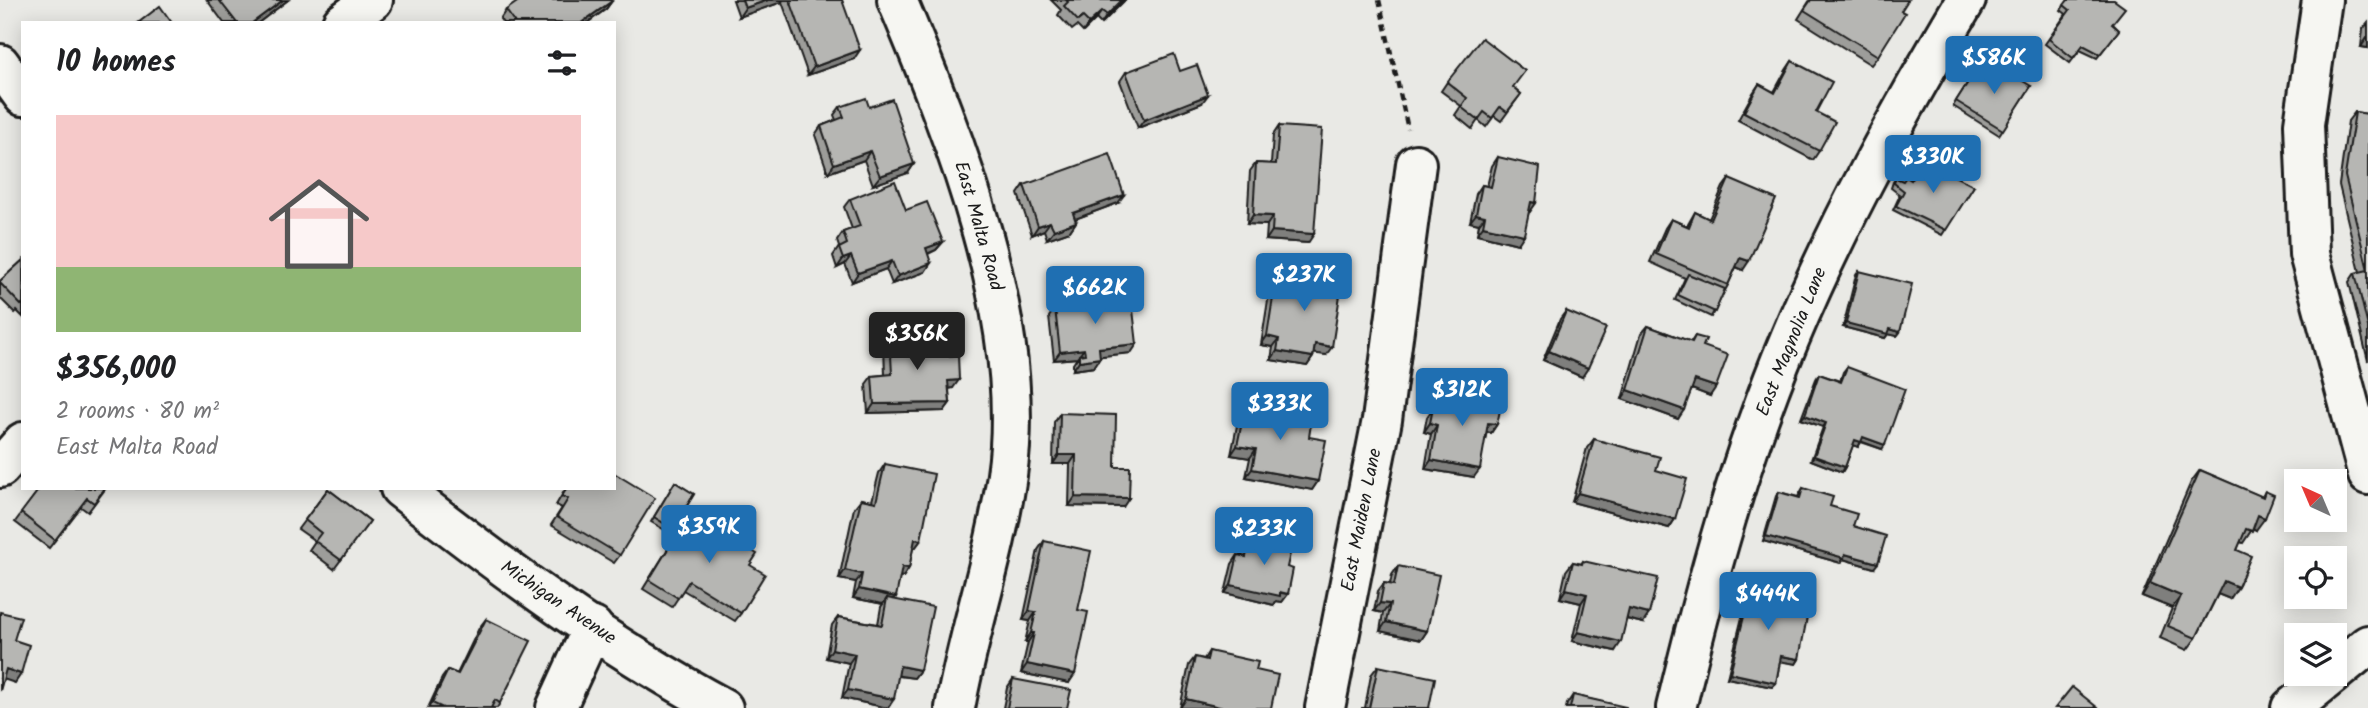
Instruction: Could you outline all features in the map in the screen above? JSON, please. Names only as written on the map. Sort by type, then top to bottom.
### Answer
[{"type":"street","points":[[345,21],[373,0]]},
{"type":"street","name":"East Malta Road","points":[[897,0],[938,98],[970,192],[999,300],[1011,408],[1008,472],[997,533],[955,708]]},
{"type":"street","name":"East Magnolia Lane","points":[[1676,708],[1707,583],[1790,338],[1857,194],[1966,0]]},
{"type":"street","points":[[2322,0],[2304,124],[2309,254],[2368,475]]},
{"type":"street","points":[[0,64],[21,93]]},
{"type":"street","name":"East Maiden Lane","points":[[1325,708],[1382,419],[1416,164]]},
{"type":"street","points":[[0,468],[21,444]]},
{"type":"street","name":"Michigan Avenue","points":[[403,490],[467,541],[593,627],[723,708]]},
{"type":"street","points":[[556,708],[593,627]]},
{"type":"street","points":[[2347,662],[2368,645]]},
{"type":"street","points":[[2291,708],[2318,686]]},
{"type":"path","points":[[1379,0],[1416,164]]},
{"type":"building","points":[[219,0],[283,0],[255,21],[235,21]]},
{"type":"building","points":[[520,0],[612,1],[584,21],[514,21],[506,10]]},
{"type":"building","points":[[742,0],[768,0],[745,8]]},
{"type":"building","points":[[790,0],[842,0],[860,50],[814,67]]},
{"type":"building","points":[[1066,0],[1122,0],[1107,15],[1102,11],[1089,23],[1083,17],[1078,21],[1064,6],[1068,2]]},
{"type":"building","points":[[1811,0],[1908,0],[1901,11],[1905,13],[1878,56],[1804,10]]},
{"type":"building","points":[[2068,0],[2114,0],[2125,8],[2112,24],[2119,30],[2100,54],[2083,45],[2073,58],[2049,39],[2070,10],[2064,5]]},
{"type":"building","points":[[160,6],[171,21],[141,21]]},
{"type":"building","points":[[1482,38],[1525,71],[1513,87],[1521,94],[1507,112],[1500,107],[1492,118],[1484,112],[1478,120],[1461,107],[1467,98],[1447,82]]},
{"type":"building","points":[[1174,54],[1180,71],[1197,65],[1208,95],[1144,120],[1126,72]]},
{"type":"building","points":[[1792,61],[1832,82],[1816,112],[1835,122],[1819,151],[1744,112],[1759,84],[1775,93]]},
{"type":"building","points":[[1979,65],[1997,77],[2003,69],[2031,86],[2003,130],[1956,101]]},
{"type":"building","points":[[866,98],[869,107],[892,99],[914,164],[880,176],[870,151],[834,164],[821,126],[844,117],[840,107]]},
{"type":"building","points":[[2355,112],[2368,114],[2368,270],[2345,176]]},
{"type":"building","points":[[1279,126],[1322,129],[1314,234],[1272,231],[1273,216],[1253,215],[1256,163],[1276,164]]},
{"type":"building","points":[[1110,154],[1124,195],[1073,213],[1076,222],[1054,230],[1050,222],[1038,226],[1024,185]]},
{"type":"building","points":[[1498,157],[1540,167],[1536,203],[1531,202],[1524,235],[1483,226],[1485,216],[1476,214],[1482,185],[1491,187]]},
{"type":"building","points":[[1921,159],[1974,186],[1946,230],[1896,206],[1904,191],[1894,183],[1896,178],[1903,181],[1906,177],[1911,180]]},
{"type":"building","points":[[1729,179],[1776,199],[1749,261],[1740,258],[1728,285],[1656,254],[1671,219],[1689,227],[1695,212],[1711,220]]},
{"type":"building","points":[[895,181],[906,210],[927,202],[943,242],[926,248],[931,263],[898,276],[892,261],[858,273],[851,256],[843,259],[839,248],[847,244],[843,232],[860,226],[850,199]]},
{"type":"building","points":[[21,262],[21,305],[0,283]]},
{"type":"building","points":[[2368,270],[2368,327],[2355,273]]},
{"type":"building","points":[[1859,271],[1912,284],[1900,332],[1890,329],[1888,334],[1846,323]]},
{"type":"building","points":[[1277,272],[1342,282],[1332,347],[1315,344],[1313,357],[1277,351],[1279,339],[1267,336]]},
{"type":"building","points":[[1688,274],[1725,289],[1715,312],[1678,295]]},
{"type":"building","points":[[1107,294],[1108,304],[1132,301],[1137,344],[1099,348],[1100,358],[1079,361],[1079,355],[1085,354],[1084,349],[1060,352],[1055,308],[1077,306],[1076,298]]},
{"type":"building","points":[[1566,311],[1606,328],[1588,368],[1549,351]]},
{"type":"building","points":[[1648,326],[1692,342],[1695,336],[1706,339],[1703,346],[1728,355],[1716,387],[1695,380],[1684,410],[1628,390]]},
{"type":"building","points":[[945,333],[947,356],[958,355],[959,380],[948,381],[950,403],[874,404],[872,376],[892,374],[890,337]]},
{"type":"building","points":[[1847,367],[1905,389],[1885,445],[1863,437],[1861,442],[1855,440],[1845,467],[1814,456],[1826,423],[1805,415],[1819,374],[1841,382]]},
{"type":"building","points":[[1443,390],[1492,398],[1491,404],[1501,406],[1497,424],[1488,423],[1480,469],[1431,460],[1437,425],[1430,423],[1433,408],[1440,409]]},
{"type":"building","points":[[1247,398],[1283,405],[1281,418],[1311,424],[1309,437],[1326,440],[1318,481],[1252,469],[1256,449],[1237,446]]},
{"type":"building","points":[[1060,413],[1116,415],[1115,467],[1130,467],[1129,498],[1075,497],[1076,455],[1059,455]]},
{"type":"building","points":[[1594,439],[1660,457],[1656,470],[1687,479],[1675,519],[1578,493]]},
{"type":"building","points":[[885,464],[934,474],[921,540],[915,539],[909,568],[902,567],[896,597],[859,589],[862,574],[845,570],[861,499],[876,502]]},
{"type":"building","points":[[2200,470],[2263,497],[2265,491],[2274,495],[2265,518],[2258,515],[2252,531],[2246,529],[2237,550],[2251,556],[2238,587],[2224,581],[2196,638],[2168,626],[2181,596],[2150,583]]},
{"type":"building","points":[[616,474],[655,498],[620,555],[557,517],[568,499],[562,496],[566,490],[616,490]]},
{"type":"building","points":[[675,482],[694,494],[673,529],[654,517]]},
{"type":"building","points":[[1803,488],[1833,497],[1830,506],[1857,514],[1853,526],[1886,536],[1878,563],[1845,554],[1844,558],[1766,536],[1779,492],[1800,498]]},
{"type":"building","points":[[38,490],[104,490],[94,503],[87,498],[55,540],[21,513]]},
{"type":"building","points":[[329,490],[370,521],[341,560],[315,541],[321,533],[305,520]]},
{"type":"building","points":[[690,513],[757,554],[750,565],[765,574],[741,613],[689,581],[678,598],[649,580]]},
{"type":"building","points":[[1250,536],[1292,545],[1287,567],[1293,569],[1288,594],[1280,592],[1280,596],[1231,585],[1238,555],[1246,557]]},
{"type":"building","points":[[1044,541],[1091,551],[1078,610],[1088,612],[1075,674],[1027,664],[1036,612],[1029,611]]},
{"type":"building","points":[[1583,561],[1658,578],[1649,614],[1629,609],[1621,642],[1578,632],[1587,594],[1566,589],[1573,562],[1582,564]]},
{"type":"building","points":[[1398,566],[1439,575],[1427,631],[1386,622],[1390,604],[1380,603],[1384,583],[1394,585]]},
{"type":"building","points":[[1753,580],[1797,589],[1791,614],[1807,617],[1799,659],[1781,656],[1776,683],[1730,673]]},
{"type":"building","points":[[887,598],[933,607],[920,670],[900,666],[894,699],[848,690],[855,654],[832,649],[838,617],[882,625]]},
{"type":"building","points":[[0,612],[21,617],[14,640],[29,645],[21,674],[6,669],[0,691]]},
{"type":"building","points":[[486,619],[531,641],[500,703],[495,700],[491,708],[443,708],[432,703],[448,670],[458,674]]},
{"type":"building","points":[[1209,651],[1258,662],[1256,670],[1278,675],[1271,708],[1224,708],[1186,699],[1195,657],[1207,660]]},
{"type":"building","points":[[1378,666],[1435,678],[1429,708],[1369,708]]},
{"type":"building","points":[[1013,679],[1071,690],[1067,708],[1007,708]]},
{"type":"building","points":[[2072,687],[2098,708],[2055,708]]},
{"type":"building","points":[[1573,695],[1626,707],[1626,708],[1570,708]]}]
